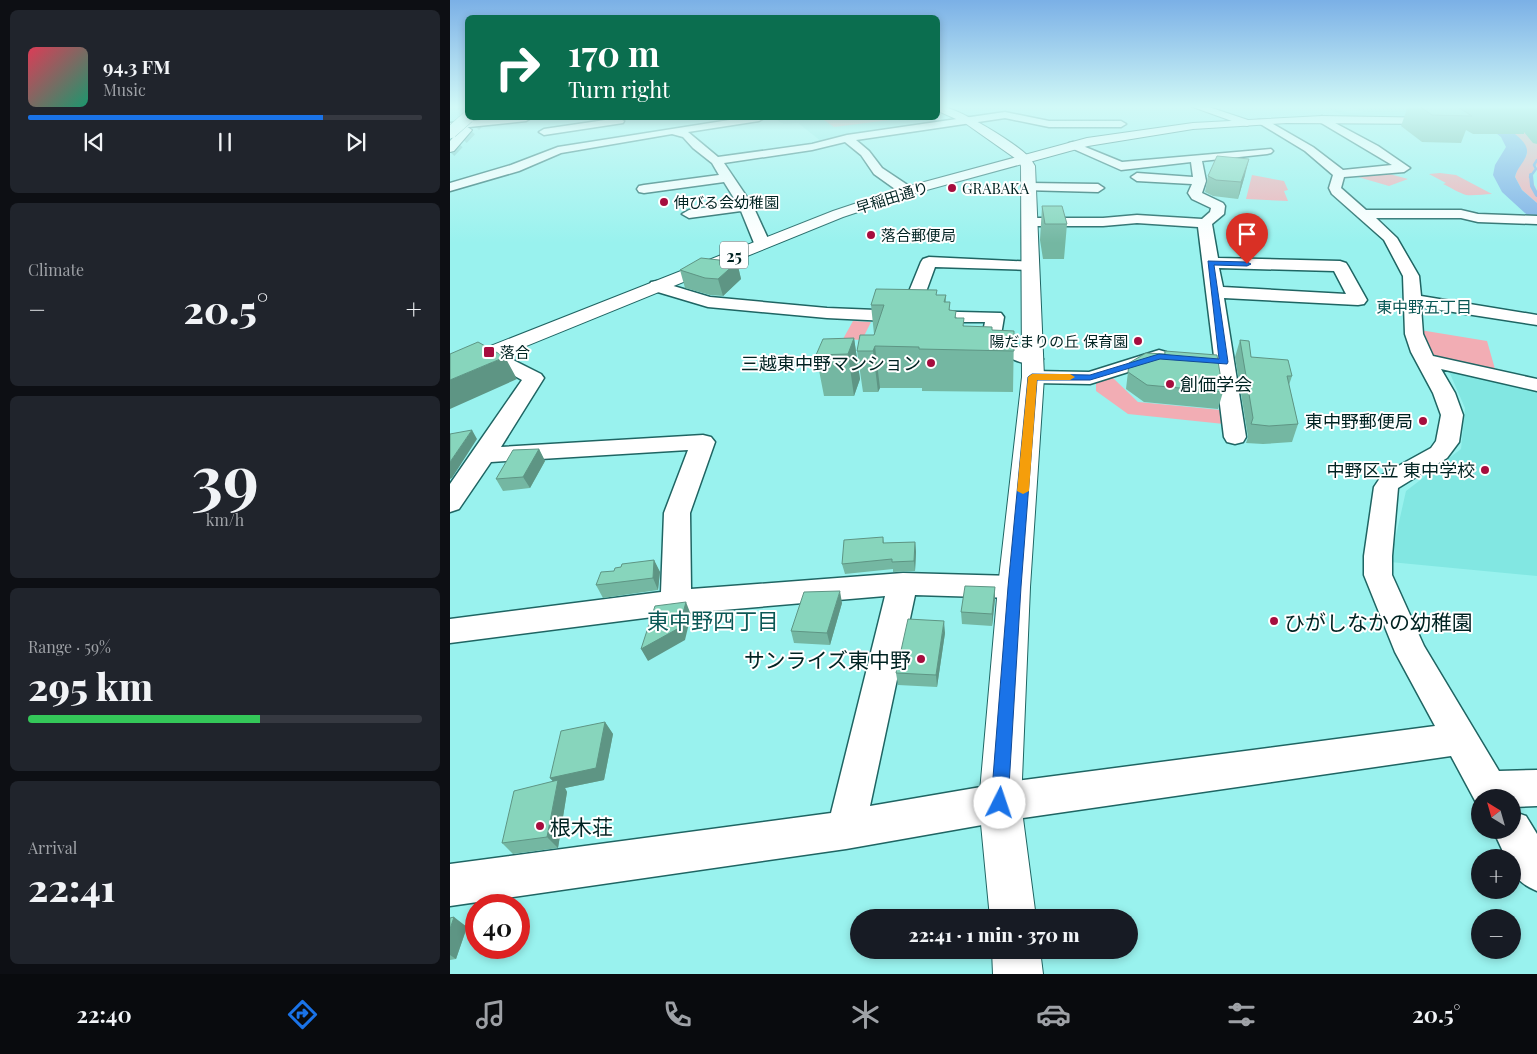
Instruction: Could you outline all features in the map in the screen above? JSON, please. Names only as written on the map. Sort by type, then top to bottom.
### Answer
[{"type":"main road","points":[[1002,151],[1026,173],[1030,222],[1033,368],[1014,587],[1000,803],[1012,909]]},
{"type":"main road","name":"早稲田通り","points":[[450,370],[838,214],[907,191],[1026,173],[1062,151]]},
{"type":"main road","points":[[1017,959],[1018,974]]},
{"type":"street","points":[[450,187],[524,164],[554,151]]},
{"type":"street","points":[[703,151],[717,163],[746,206],[762,243]]},
{"type":"street","points":[[699,168],[717,163],[786,151]]},
{"type":"street","points":[[863,151],[878,170],[907,191]]},
{"type":"street","points":[[1087,151],[1117,165],[1136,166],[1263,151]]},
{"type":"street","points":[[1312,151],[1340,174],[1404,168],[1379,151]]},
{"type":"street","points":[[509,157],[524,164]]},
{"type":"street","points":[[1030,222],[1103,222],[1137,219],[1205,223],[1218,214],[1218,206],[1197,196],[1196,193],[1200,182],[1196,159]]},
{"type":"street","points":[[1136,166],[1134,175],[1137,177],[1200,182]]},
{"type":"street","points":[[1026,173],[1098,188]]},
{"type":"street","points":[[1340,174],[1336,179],[1335,188],[1339,194],[1390,238],[1411,276],[1414,334],[1444,393],[1452,415],[1447,442],[1439,453],[1391,481],[1386,488],[1378,556],[1378,575],[1411,652],[1489,789]]},
{"type":"street","points":[[644,190],[727,178]]},
{"type":"street","points":[[689,214],[746,206]]},
{"type":"street","points":[[1363,214],[1460,214],[1478,218],[1534,220]]},
{"type":"street","points":[[1205,223],[1214,292],[1215,361],[1235,437]]},
{"type":"street","points":[[908,317],[929,262],[1030,265]]},
{"type":"street","points":[[1210,263],[1340,266],[1358,300],[1214,292]]},
{"type":"street","points":[[657,286],[708,302],[827,313],[908,317],[995,318],[991,337],[1022,357],[1033,368],[1090,378],[1159,356],[1178,358]]},
{"type":"street","points":[[1413,300],[1537,320]]},
{"type":"street","points":[[450,503],[503,427],[534,378],[489,354]]},
{"type":"street","points":[[1427,362],[1441,363],[1537,384]]},
{"type":"street","points":[[482,455],[703,442],[677,513],[676,602]]},
{"type":"street","points":[[450,631],[494,627],[676,602],[903,584],[1014,587]]},
{"type":"street","points":[[846,830],[903,584]]},
{"type":"street","points":[[450,885],[846,830],[1000,803],[1460,739]]},
{"type":"street","points":[[1521,790],[1537,788]]},
{"type":"street","points":[[1517,839],[1537,871]]},
{"type":"shaded area","points":[[1525,151],[1537,151],[1537,165],[1533,171],[1532,180],[1537,191],[1537,203],[1522,190],[1515,177],[1527,154]]},
{"type":"shaded area","points":[[1386,173],[1408,179],[1389,186],[1358,177],[1365,174]]},
{"type":"shaded area","points":[[1429,174],[1456,175],[1492,194],[1466,195],[1460,193]]},
{"type":"shaded area","points":[[1252,175],[1284,181],[1288,190],[1284,191],[1288,201],[1246,199]]},
{"type":"shaded area","points":[[853,321],[871,322],[862,340],[843,339]]},
{"type":"shaded area","points":[[1420,330],[1487,341],[1495,369],[1432,356]]},
{"type":"shaded area","name":"中野区立 東中学校","points":[[1448,369],[1537,387],[1537,576],[1390,562],[1406,491],[1461,449],[1465,408]]},
{"type":"shaded area","points":[[1112,377],[1138,402],[1221,410],[1224,424],[1128,414],[1096,391],[1096,381]]},
{"type":"water","points":[[1503,151],[1527,151],[1515,177],[1522,190],[1537,203],[1537,224],[1502,192],[1493,175],[1495,165]]},
{"type":"building","points":[[1217,156],[1249,159],[1241,182],[1216,180],[1208,176]]},
{"type":"building","points":[[1042,206],[1062,206],[1067,224],[1045,224]]},
{"type":"building","points":[[701,258],[737,262],[718,279],[705,278],[680,270]]},
{"type":"building","points":[[876,289],[937,290],[936,295],[946,295],[944,302],[950,302],[949,310],[956,311],[955,318],[964,318],[963,326],[992,327],[992,330],[1014,331],[1014,351],[875,346],[873,351],[857,351],[860,335],[874,335],[884,305],[871,305]]},
{"type":"building","points":[[854,338],[848,354],[816,355],[823,339]]},
{"type":"building","points":[[1240,340],[1249,341],[1251,357],[1288,360],[1292,376],[1287,376],[1298,424],[1269,426],[1251,424],[1253,418]]},
{"type":"building","points":[[478,342],[505,357],[450,380],[450,354]]},
{"type":"building","points":[[1165,351],[1217,355],[1223,392],[1147,385],[1128,372],[1129,363],[1146,353],[1165,354]]},
{"type":"building","points":[[472,430],[450,462],[450,434]]},
{"type":"building","points":[[539,449],[523,477],[496,479],[513,450]]},
{"type":"building","points":[[883,537],[883,543],[915,542],[914,561],[892,562],[892,559],[842,564],[844,540]]},
{"type":"building","points":[[654,560],[653,578],[596,585],[601,572],[614,571],[615,568],[621,567],[622,564]]},
{"type":"building","points":[[965,586],[995,587],[992,614],[961,612]]},
{"type":"building","points":[[840,591],[827,633],[791,631],[804,592]]},
{"type":"building","points":[[686,602],[679,628],[641,649],[655,606]]},
{"type":"building","name":"サンライズ東中野","points":[[908,619],[944,621],[936,675],[896,673]]},
{"type":"building","points":[[605,722],[596,768],[550,778],[561,731]]},
{"type":"building","points":[[558,780],[547,837],[502,843],[514,791]]},
{"type":"building","points":[[454,917],[450,929],[450,918]]},
{"type":"waterway","points":[[1531,176],[1536,169],[1534,165],[1537,160]]},
{"type":"waterway","points":[[1531,176],[1532,186],[1537,195]]},
{"type":"slow traffic","points":[[1023,491],[1032,377],[1070,377]]},
{"type":"place","name":"GRABAKA","points":[[952,188]]},
{"type":"place","name":"伸びる会幼稚園","points":[[664,202]]},
{"type":"place","name":"落合郵便局","points":[[871,235]]},
{"type":"place","name":"陽だまりの丘 保育園","points":[[1138,341]]},
{"type":"place","name":"落合","points":[[489,352]]},
{"type":"place","name":"三越東中野マンション","points":[[931,363]]},
{"type":"place","name":"創価学会","points":[[1170,384]]},
{"type":"place","name":"東中野郵便局","points":[[1423,421]]},
{"type":"place","name":"中野区立 東中学校","points":[[1485,470]]},
{"type":"place","name":"ひがしなかの幼稚園","points":[[1274,621]]},
{"type":"place","name":"サンライズ東中野","points":[[921,659]]},
{"type":"place","name":"根木荘","points":[[540,826]]},
{"type":"district","name":"東中野五丁目","points":[[1424,306]]},
{"type":"district","name":"東中野四丁目","points":[[713,620]]},
{"type":"route","points":[[1000,803],[1014,587],[1032,377],[1090,378],[1159,356],[1224,362],[1210,263],[1247,264]]}]
